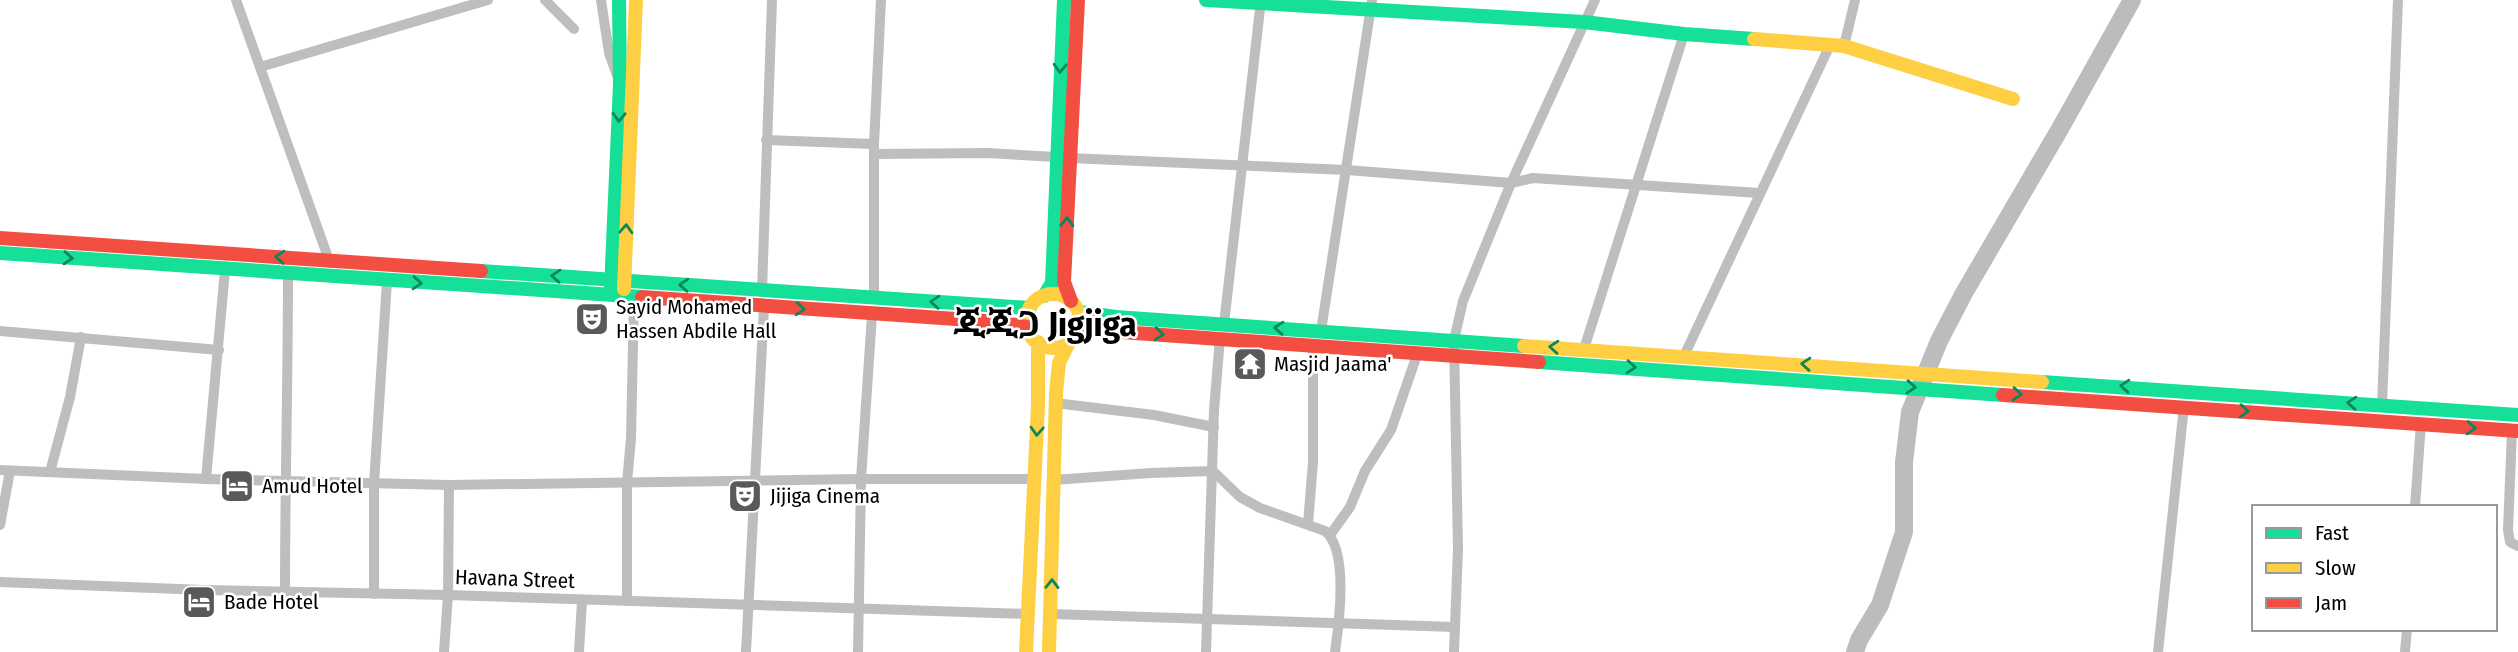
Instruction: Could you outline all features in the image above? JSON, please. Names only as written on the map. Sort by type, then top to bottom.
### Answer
[{"type":"main road","points":[[619,0],[618,280],[623,297]]},
{"type":"main road","points":[[618,280],[636,0]]},
{"type":"main road","points":[[1049,652],[1055,403],[1059,363],[1069,342],[1079,330],[1075,307],[1064,282],[1063,0]]},
{"type":"main road","points":[[1027,327],[1030,308],[1044,296],[1052,283],[1078,0]]},
{"type":"main road","points":[[1206,0],[1371,5],[1584,22],[1684,34],[1837,45],[2013,99]]},
{"type":"main road","points":[[0,238],[1030,308]]},
{"type":"main road","points":[[0,253],[999,322],[1027,327],[1038,342],[1039,362],[1026,652]]},
{"type":"main road","points":[[1044,296],[1061,295],[1075,307],[1116,317],[1313,345],[1418,352],[1454,347],[1584,349],[1874,369],[1950,382],[2184,407],[2515,431]]},
{"type":"main road","points":[[1079,330],[1321,331],[1454,347],[1872,384],[1950,382],[2518,415]]},
{"type":"main road","points":[[1038,342],[1056,347],[1069,342]]},
{"type":"street","points":[[236,0],[335,277]]},
{"type":"street","points":[[260,67],[488,0]]},
{"type":"street","points":[[545,0],[574,29]]},
{"type":"street","points":[[601,0],[609,53],[620,84]]},
{"type":"street","points":[[762,290],[772,0]]},
{"type":"street","points":[[874,298],[874,149],[881,0]]},
{"type":"street","points":[[1454,652],[1458,549],[1454,347],[1463,301],[1511,183],[1595,0]]},
{"type":"street","points":[[1684,356],[1759,193],[1837,45],[1855,0]]},
{"type":"street","points":[[2382,405],[2398,0]]},
{"type":"street","points":[[1206,652],[1214,427],[1222,331],[1260,1]]},
{"type":"street","points":[[1321,331],[1371,5]]},
{"type":"street","points":[[1584,349],[1684,34]]},
{"type":"street","points":[[766,140],[874,149],[1346,170],[1511,183],[1533,178],[1759,193]]},
{"type":"street","points":[[206,479],[225,270]]},
{"type":"street","points":[[285,592],[288,274]]},
{"type":"street","points":[[374,594],[374,484],[387,281]]},
{"type":"street","points":[[623,297],[631,438],[627,483],[627,601]]},
{"type":"street","points":[[746,652],[764,307]]},
{"type":"street","points":[[858,652],[861,479],[872,314]]},
{"type":"street","points":[[0,331],[219,350]]},
{"type":"street","points":[[50,472],[70,397],[81,337]]},
{"type":"street","points":[[1308,524],[1313,462],[1313,345]]},
{"type":"street","points":[[1330,535],[1350,507],[1365,471],[1391,430],[1418,352]]},
{"type":"street","points":[[1055,403],[1154,415],[1214,427]]},
{"type":"street","points":[[2158,652],[2184,407]]},
{"type":"street","points":[[2415,505],[2421,408]]},
{"type":"street","points":[[2515,431],[2508,530],[2510,542],[2518,546]]},
{"type":"street","points":[[0,525],[5,470],[206,479],[449,485],[1034,479]]},
{"type":"street","points":[[1053,480],[1151,472],[1213,471],[1240,497],[1330,535],[1340,569],[1339,623],[1335,652]]},
{"type":"street","points":[[444,652],[448,595],[449,485]]},
{"type":"street","name":"Havana Street","points":[[0,582],[1028,614]]},
{"type":"street","points":[[579,652],[582,601]]},
{"type":"street","points":[[1051,614],[1455,626]]},
{"type":"street","points":[[2405,652],[2407,631]]},
{"type":"waterway","points":[[1855,652],[1859,640],[1880,605],[1904,532],[1904,462],[1910,412],[1939,341],[2132,0]]},
{"type":"traffic: fast","points":[[611,289],[620,84],[619,0]]},
{"type":"traffic: fast","points":[[1044,296],[1052,283],[1064,0]]},
{"type":"traffic: fast","points":[[1206,0],[1584,22],[1754,39]]},
{"type":"traffic: fast","points":[[0,253],[642,297]]},
{"type":"traffic: fast","points":[[481,271],[1030,308]]},
{"type":"traffic: fast","points":[[1079,312],[1116,317],[1524,346]]},
{"type":"traffic: fast","points":[[1539,362],[2003,395]]},
{"type":"traffic: fast","points":[[2042,382],[2518,415]]},
{"type":"traffic: slow","points":[[624,289],[636,0]]},
{"type":"traffic: slow","points":[[1754,39],[1844,46],[2013,99]]},
{"type":"traffic: slow","points":[[1053,294],[1072,302],[1080,321],[1072,340],[1053,348],[1034,340],[1026,321],[1034,302],[1053,294]]},
{"type":"traffic: slow","points":[[1026,652],[1038,405],[1038,342]]},
{"type":"traffic: slow","points":[[1049,652],[1056,393],[1059,363],[1069,342]]},
{"type":"traffic: slow","points":[[1524,346],[2042,382]]},
{"type":"traffic: jam","points":[[1071,301],[1064,282],[1078,0]]},
{"type":"traffic: jam","points":[[0,238],[481,271]]},
{"type":"traffic: jam","points":[[642,297],[999,322],[1027,327]]},
{"type":"traffic: jam","points":[[1079,329],[1539,362]]},
{"type":"traffic: jam","points":[[2003,395],[2518,431]]},
{"type":"place","name":"Sayid Mohamed Hassen Abdile Hall","points":[[592,319]]},
{"type":"place","name":"Masjid Jaama'","points":[[1250,364]]},
{"type":"place","name":"Amud Hotel","points":[[237,486]]},
{"type":"place","name":"Jijiga Cinema","points":[[745,496]]},
{"type":"place","name":"Bade Hotel","points":[[199,602]]},
{"type":"district","name":"ጂጂጋ Jigjiga","points":[[1045,324]]}]
